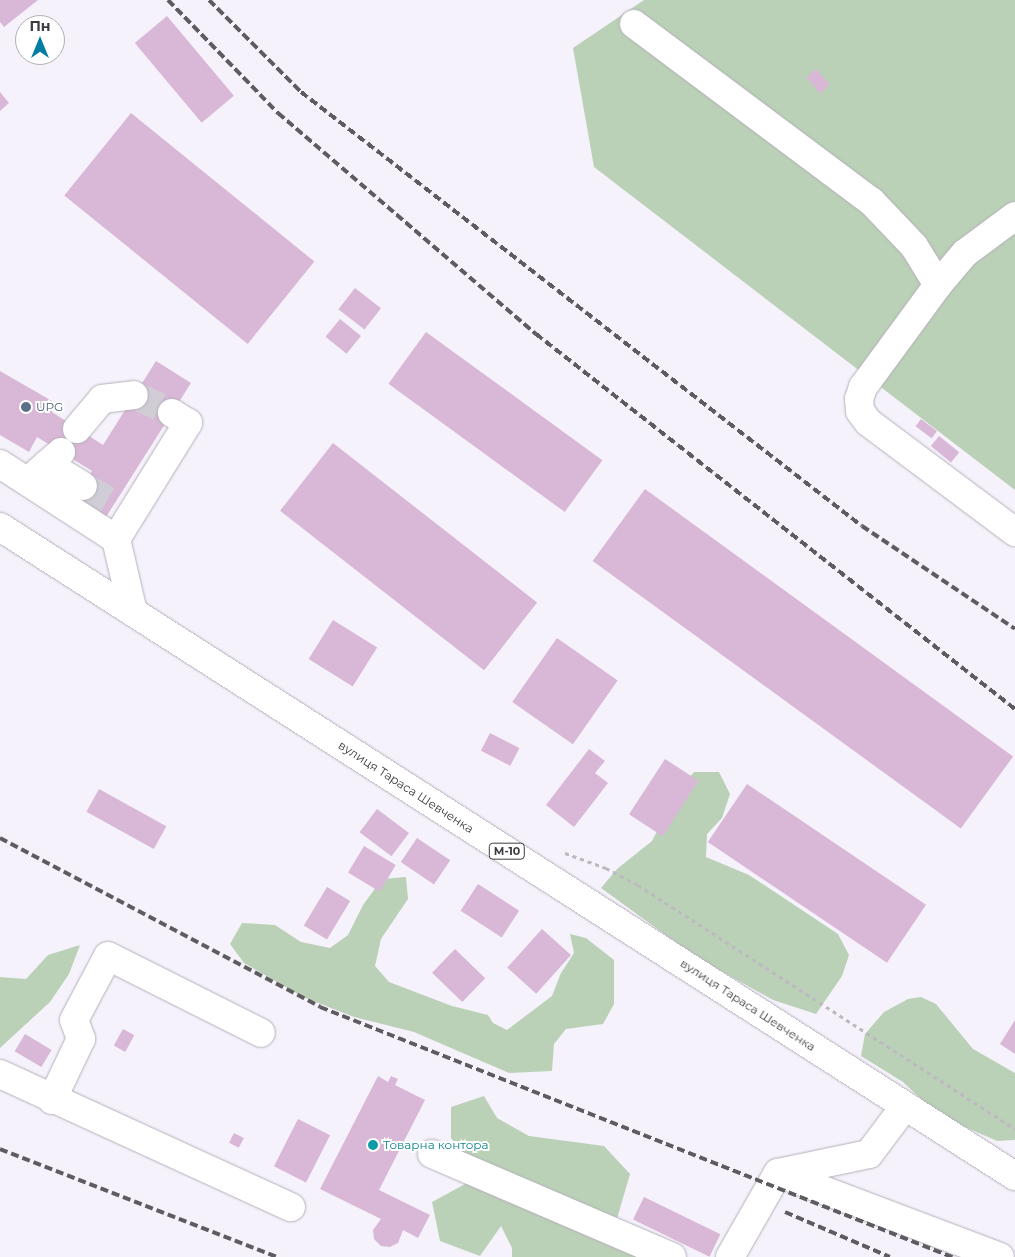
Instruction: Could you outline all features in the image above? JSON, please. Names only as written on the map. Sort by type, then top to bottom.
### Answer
[{"type":"main road","points":[[634,24],[871,201],[914,246],[938,285]]},
{"type":"main road","points":[[1015,216],[965,253],[938,285],[863,387],[860,411],[868,422],[900,448],[1015,532]]},
{"type":"main road","points":[[78,429],[102,399],[134,395]]},
{"type":"main road","points":[[133,612],[116,539],[123,509],[188,423],[172,413]]},
{"type":"main road","points":[[0,464],[45,466],[82,486]]},
{"type":"main road","points":[[45,466],[116,539]]},
{"type":"main road","name":"вулиця Тараса Шевченка","points":[[0,527],[1015,1176]]},
{"type":"main road","points":[[52,1100],[81,1039],[74,1020],[108,956],[260,1033]]},
{"type":"main road","points":[[0,1074],[52,1100],[291,1207]]},
{"type":"main road","points":[[730,1257],[778,1173],[869,1154],[905,1106]]},
{"type":"main road","points":[[432,1154],[672,1257]]},
{"type":"main road","points":[[778,1173],[1000,1257]]},
{"type":"path","points":[[556,850],[606,868],[638,885],[1015,1129]]},
{"type":"green space","points":[[644,0],[1015,0],[1015,490],[594,167],[573,48]]},
{"type":"green space","points":[[694,772],[719,772],[730,794],[722,818],[707,834],[706,857],[749,875],[838,934],[849,955],[842,976],[816,1014],[773,1000],[696,957],[601,888],[617,869],[652,841],[677,792]]},
{"type":"green space","points":[[406,877],[408,899],[381,939],[375,966],[389,982],[452,1006],[488,1015],[493,1023],[507,1030],[552,996],[561,973],[574,953],[570,934],[586,938],[614,960],[614,1004],[603,1024],[566,1029],[554,1044],[552,1071],[509,1073],[414,1032],[354,1017],[303,997],[244,963],[230,944],[242,923],[275,925],[301,942],[330,948],[348,935],[363,905],[382,879]]},
{"type":"green space","points":[[80,945],[69,974],[50,1002],[0,1048],[0,977],[26,979],[48,955]]},
{"type":"green space","points":[[921,997],[936,1004],[973,1049],[1015,1073],[1015,1140],[997,1141],[938,1115],[903,1082],[861,1056],[865,1034],[884,1012],[908,999]]},
{"type":"green space","points":[[484,1096],[497,1118],[529,1136],[604,1146],[630,1174],[616,1222],[650,1257],[512,1257],[512,1248],[501,1226],[480,1256],[440,1241],[432,1202],[467,1183],[474,1167],[451,1138],[451,1107]]},
{"type":"building","points":[[0,0],[38,0],[19,15],[15,15],[15,18],[4,27],[0,22]]},
{"type":"building","points":[[167,16],[234,96],[202,123],[135,43]]},
{"type":"building","points":[[816,69],[830,85],[820,93],[806,78]]},
{"type":"building","points":[[0,92],[9,103],[0,111]]},
{"type":"building","points":[[131,113],[314,262],[248,344],[64,195]]},
{"type":"building","points":[[355,288],[381,308],[364,330],[338,309]]},
{"type":"building","points":[[340,319],[361,336],[347,354],[326,337]]},
{"type":"building","points":[[426,332],[602,460],[565,512],[388,384]]},
{"type":"building","points":[[156,361],[191,383],[106,517],[75,498],[92,471],[37,437],[29,452],[0,435],[0,371],[52,401],[52,412],[103,445]]},
{"type":"building","points":[[921,419],[937,431],[932,438],[916,426]]},
{"type":"building","points":[[939,436],[959,452],[951,462],[931,446]]},
{"type":"building","points":[[333,443],[537,602],[484,670],[280,511]]},
{"type":"building","points":[[645,489],[1013,756],[961,828],[593,561]]},
{"type":"building","points":[[333,620],[377,648],[353,687],[309,659]]},
{"type":"building","points":[[557,638],[618,680],[573,744],[512,702]]},
{"type":"building","points":[[490,733],[519,748],[510,766],[481,751]]},
{"type":"building","points":[[589,749],[605,761],[595,773],[608,783],[574,827],[546,805]]},
{"type":"building","points":[[665,759],[699,781],[663,836],[629,814]]},
{"type":"building","points":[[747,784],[926,905],[887,963],[708,842]]},
{"type":"building","points":[[99,789],[166,826],[154,849],[86,812]]},
{"type":"building","points":[[377,809],[409,833],[391,856],[360,832]]},
{"type":"building","points":[[417,838],[450,860],[434,884],[401,862]]},
{"type":"building","points":[[364,846],[396,865],[380,892],[348,873]]},
{"type":"building","points":[[478,884],[519,911],[502,938],[461,911]]},
{"type":"building","points":[[327,887],[350,901],[327,939],[304,926]]},
{"type":"building","points":[[542,929],[571,955],[536,994],[507,968]]},
{"type":"building","points":[[455,949],[485,978],[462,1002],[432,973]]},
{"type":"building","points":[[1015,1020],[1015,1054],[1000,1044]]},
{"type":"building","points":[[123,1029],[134,1035],[125,1052],[114,1046]]},
{"type":"building","points":[[25,1034],[52,1050],[41,1067],[15,1051]]},
{"type":"building","name":"Товарна контора","points":[[378,1076],[388,1082],[391,1076],[398,1079],[395,1085],[425,1100],[379,1190],[430,1215],[418,1238],[403,1230],[398,1243],[390,1247],[381,1246],[374,1239],[373,1230],[381,1219],[320,1189]]},
{"type":"building","points":[[298,1119],[330,1135],[306,1183],[274,1166]]},
{"type":"building","points":[[234,1133],[244,1138],[239,1148],[229,1143]]},
{"type":"building","points":[[644,1197],[720,1234],[709,1257],[633,1219]]},
{"type":"tunnel","points":[[134,395],[172,413]]},
{"type":"tunnel","points":[[83,486],[114,504]]},
{"type":"railway","points":[[168,0],[278,113],[536,334],[1015,709]]},
{"type":"railway","points":[[209,0],[301,92],[862,526],[1015,629]]},
{"type":"railway","points":[[0,838],[320,1007],[952,1257]]},
{"type":"railway","points":[[0,1149],[277,1257]]},
{"type":"railway","points":[[785,1212],[890,1257]]},
{"type":"place","name":"UPG","points":[[26,407]]},
{"type":"place","name":"Товарна контора","points":[[373,1145]]}]
